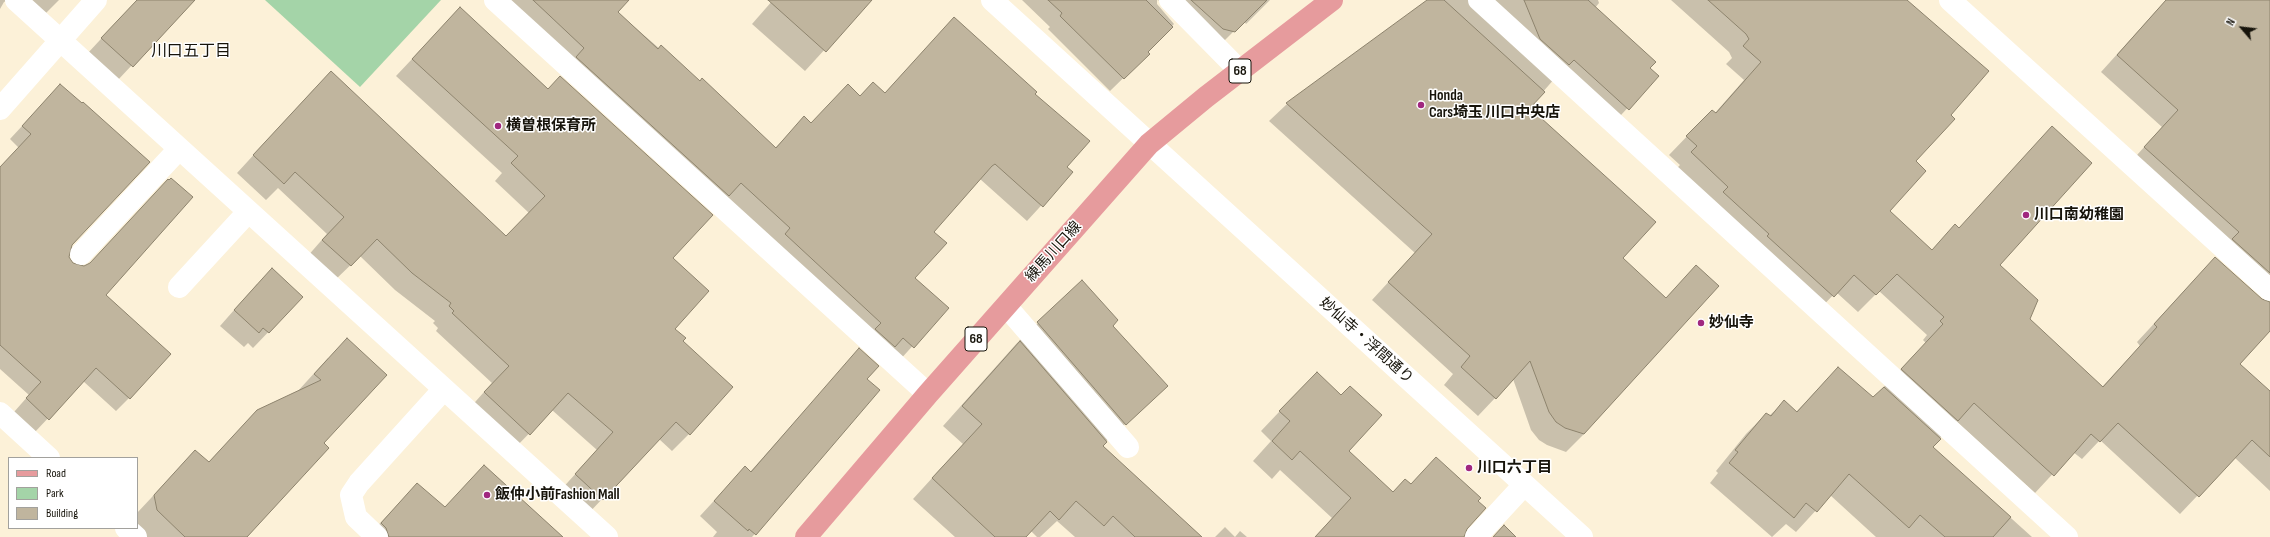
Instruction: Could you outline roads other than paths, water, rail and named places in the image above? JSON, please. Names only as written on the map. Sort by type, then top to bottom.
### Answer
[{"type":"main road","name":"練馬川口線","points":[[806,537],[928,394],[1149,144],[1332,0]]},
{"type":"street","points":[[16,0],[607,537]]},
{"type":"street","points":[[0,109],[96,0]]},
{"type":"street","points":[[495,0],[928,394]]},
{"type":"street","name":"妙仙寺・浮間通り","points":[[992,0],[1582,537]]},
{"type":"street","points":[[1170,0],[1240,71]]},
{"type":"street","points":[[1479,0],[2067,537]]},
{"type":"street","points":[[1950,0],[2270,290]]},
{"type":"street","points":[[81,254],[179,149]]},
{"type":"street","points":[[179,287],[248,212]]},
{"type":"street","points":[[1006,306],[1128,447]]},
{"type":"street","points":[[377,537],[356,517],[351,495],[359,483],[444,389]]},
{"type":"street","points":[[0,413],[48,457]]},
{"type":"street","points":[[1476,537],[1524,485]]},
{"type":"street","points":[[127,529],[136,537]]},
{"type":"place","name":"Honda Cars埼玉 川口中央店","points":[[1421,105]]},
{"type":"place","name":"横曽根保育所","points":[[498,126]]},
{"type":"place","name":"川口南幼稚園","points":[[2026,215]]},
{"type":"place","name":"妙仙寺","points":[[1701,323]]},
{"type":"place","name":"川口六丁目","points":[[1469,468]]},
{"type":"place","name":"飯仲小前Fashion Mall","points":[[487,495]]},
{"type":"district","name":"川口五丁目","points":[[191,52]]}]
